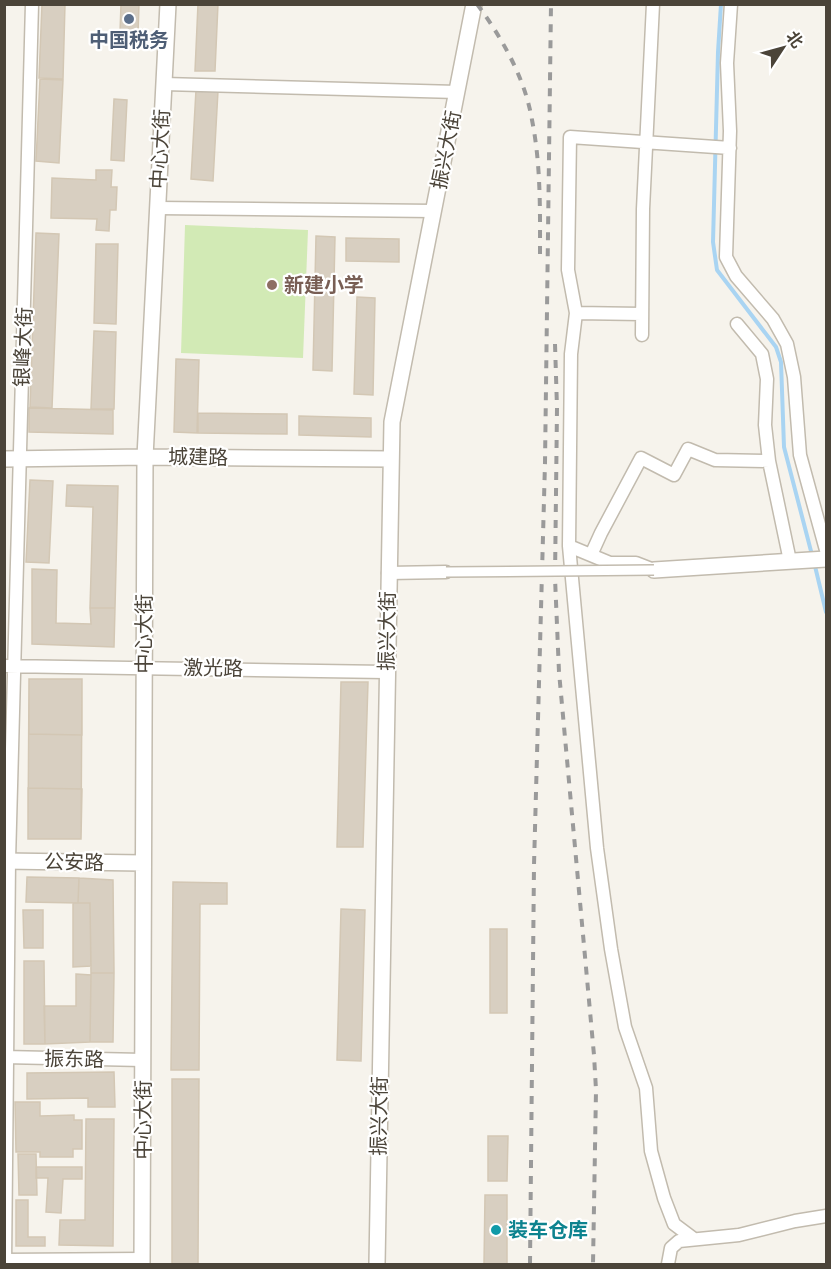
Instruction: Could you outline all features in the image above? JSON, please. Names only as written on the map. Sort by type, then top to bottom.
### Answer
[{"type":"street","name":"银峰大街","points":[[5,1264],[12,459],[32,4]]},
{"type":"street","name":"中心大街","points":[[142,1262],[145,457],[168,4]]},
{"type":"street","name":"振兴大街","points":[[377,1264],[392,422],[474,4]]},
{"type":"street","points":[[642,335],[643,209],[653,4]]},
{"type":"street","points":[[388,573],[654,570],[820,557],[800,454],[794,377],[787,344],[773,319],[736,276],[726,257],[730,148],[728,63],[730,4]]},
{"type":"street","points":[[164,84],[457,92]]},
{"type":"street","points":[[694,1239],[674,1224],[651,1151],[646,1088],[625,1028],[597,848],[569,546],[571,354],[576,313],[568,270],[570,137],[730,148]]},
{"type":"street","points":[[158,207],[434,211]]},
{"type":"street","points":[[576,313],[642,314]]},
{"type":"street","points":[[736,324],[762,354],[767,379],[765,425],[769,461],[790,561]]},
{"type":"street","points":[[591,555],[642,458],[674,475],[688,449],[715,460],[769,461]]},
{"type":"street","name":"城建路","points":[[12,459],[145,457],[391,459]]},
{"type":"street","points":[[569,546],[610,563],[636,563],[654,570]]},
{"type":"street","name":"激光路","points":[[10,666],[386,672]]},
{"type":"street","name":"公安路","points":[[7,861],[143,863]]},
{"type":"street","name":"振东路","points":[[6,1057],[143,1060]]},
{"type":"street","points":[[668,1264],[671,1248],[679,1240],[739,1235],[826,1216]]},
{"type":"street","points":[[5,1260],[142,1262]]},
{"type":"green space","points":[[185,225],[308,230],[303,358],[181,353]]},
{"type":"building","points":[[42,4],[65,4],[63,79],[39,78]]},
{"type":"building","name":"中国税务","points":[[121,4],[139,4],[138,34],[120,33]]},
{"type":"building","points":[[198,4],[218,4],[215,71],[195,71]]},
{"type":"building","points":[[40,79],[63,80],[59,163],[36,161]]},
{"type":"building","points":[[196,90],[218,91],[213,181],[191,179]]},
{"type":"building","points":[[114,99],[127,100],[124,161],[111,160]]},
{"type":"building","points":[[96,170],[112,170],[111,187],[117,187],[116,210],[110,210],[109,231],[96,230],[97,219],[51,218],[52,178],[96,180]]},
{"type":"building","points":[[36,233],[59,234],[52,408],[30,407]]},
{"type":"building","points":[[316,236],[335,237],[332,371],[313,370]]},
{"type":"building","points":[[346,238],[399,239],[399,262],[346,261]]},
{"type":"building","points":[[96,244],[118,244],[116,324],[94,323]]},
{"type":"building","points":[[357,297],[375,298],[373,395],[354,394]]},
{"type":"building","points":[[94,331],[116,332],[114,409],[91,409]]},
{"type":"building","points":[[176,359],[199,360],[197,433],[174,432]]},
{"type":"building","points":[[29,408],[113,410],[113,434],[29,432]]},
{"type":"building","points":[[198,413],[287,414],[287,434],[198,433]]},
{"type":"building","points":[[299,416],[371,418],[371,437],[299,435]]},
{"type":"building","points":[[30,480],[53,481],[49,563],[26,562]]},
{"type":"building","points":[[67,485],[118,486],[115,608],[90,608],[93,507],[66,506]]},
{"type":"building","points":[[32,569],[57,570],[56,623],[91,624],[90,608],[115,608],[114,647],[32,644]]},
{"type":"building","points":[[29,679],[82,679],[81,839],[28,839]]},
{"type":"building","points":[[29,679],[82,679],[82,735],[29,734]]},
{"type":"building","points":[[341,682],[368,682],[363,847],[337,847]]},
{"type":"building","points":[[28,788],[82,789],[81,839],[28,839]]},
{"type":"building","points":[[27,877],[79,878],[78,903],[26,902]]},
{"type":"building","points":[[79,878],[113,880],[114,973],[91,973],[90,903],[78,903]]},
{"type":"building","points":[[173,882],[227,883],[227,904],[200,904],[199,1070],[171,1070]]},
{"type":"building","points":[[73,903],[90,903],[91,966],[73,967]]},
{"type":"building","points":[[341,909],[365,910],[361,1061],[337,1060]]},
{"type":"building","points":[[23,910],[43,910],[43,948],[24,948]]},
{"type":"building","points":[[490,929],[507,929],[507,1013],[490,1013]]},
{"type":"building","points":[[24,961],[44,961],[45,1044],[24,1044]]},
{"type":"building","points":[[91,973],[114,973],[113,1042],[90,1042]]},
{"type":"building","points":[[76,974],[91,975],[90,1042],[45,1044],[44,1006],[76,1006]]},
{"type":"building","points":[[114,1072],[115,1107],[88,1107],[88,1098],[27,1099],[27,1073]]},
{"type":"building","points":[[172,1079],[199,1079],[198,1264],[172,1264]]},
{"type":"building","points":[[15,1102],[40,1102],[40,1116],[74,1115],[74,1120],[82,1120],[82,1149],[73,1149],[73,1157],[40,1157],[40,1152],[16,1152]]},
{"type":"building","points":[[86,1119],[114,1119],[113,1246],[59,1245],[60,1220],[85,1220]]},
{"type":"building","name":"装车仓库","points":[[488,1136],[508,1136],[507,1181],[488,1181]]},
{"type":"building","points":[[18,1154],[36,1154],[37,1195],[19,1195]]},
{"type":"building","points":[[36,1167],[82,1167],[82,1179],[63,1179],[61,1213],[46,1212],[48,1178],[36,1178]]},
{"type":"building","name":"装车仓库","points":[[485,1195],[507,1195],[507,1264],[484,1264]]},
{"type":"building","points":[[16,1200],[28,1200],[28,1237],[45,1237],[45,1246],[16,1246]]},
{"type":"waterway","points":[[721,4],[713,242],[717,270],[776,347],[781,362],[784,447],[812,555]]},
{"type":"waterway","points":[[814,562],[826,612]]},
{"type":"railway","points":[[477,4],[511,59],[529,104],[538,171],[540,257]]},
{"type":"railway","points":[[530,1264],[534,865],[545,463],[551,4]]},
{"type":"railway","points":[[555,344],[557,408],[555,578],[559,672],[596,1090],[593,1264]]},
{"type":"place","name":"中国税务","points":[[129,19]]},
{"type":"place","name":"新建小学","points":[[272,285]]},
{"type":"place","name":"装车仓库","points":[[496,1230]]}]
